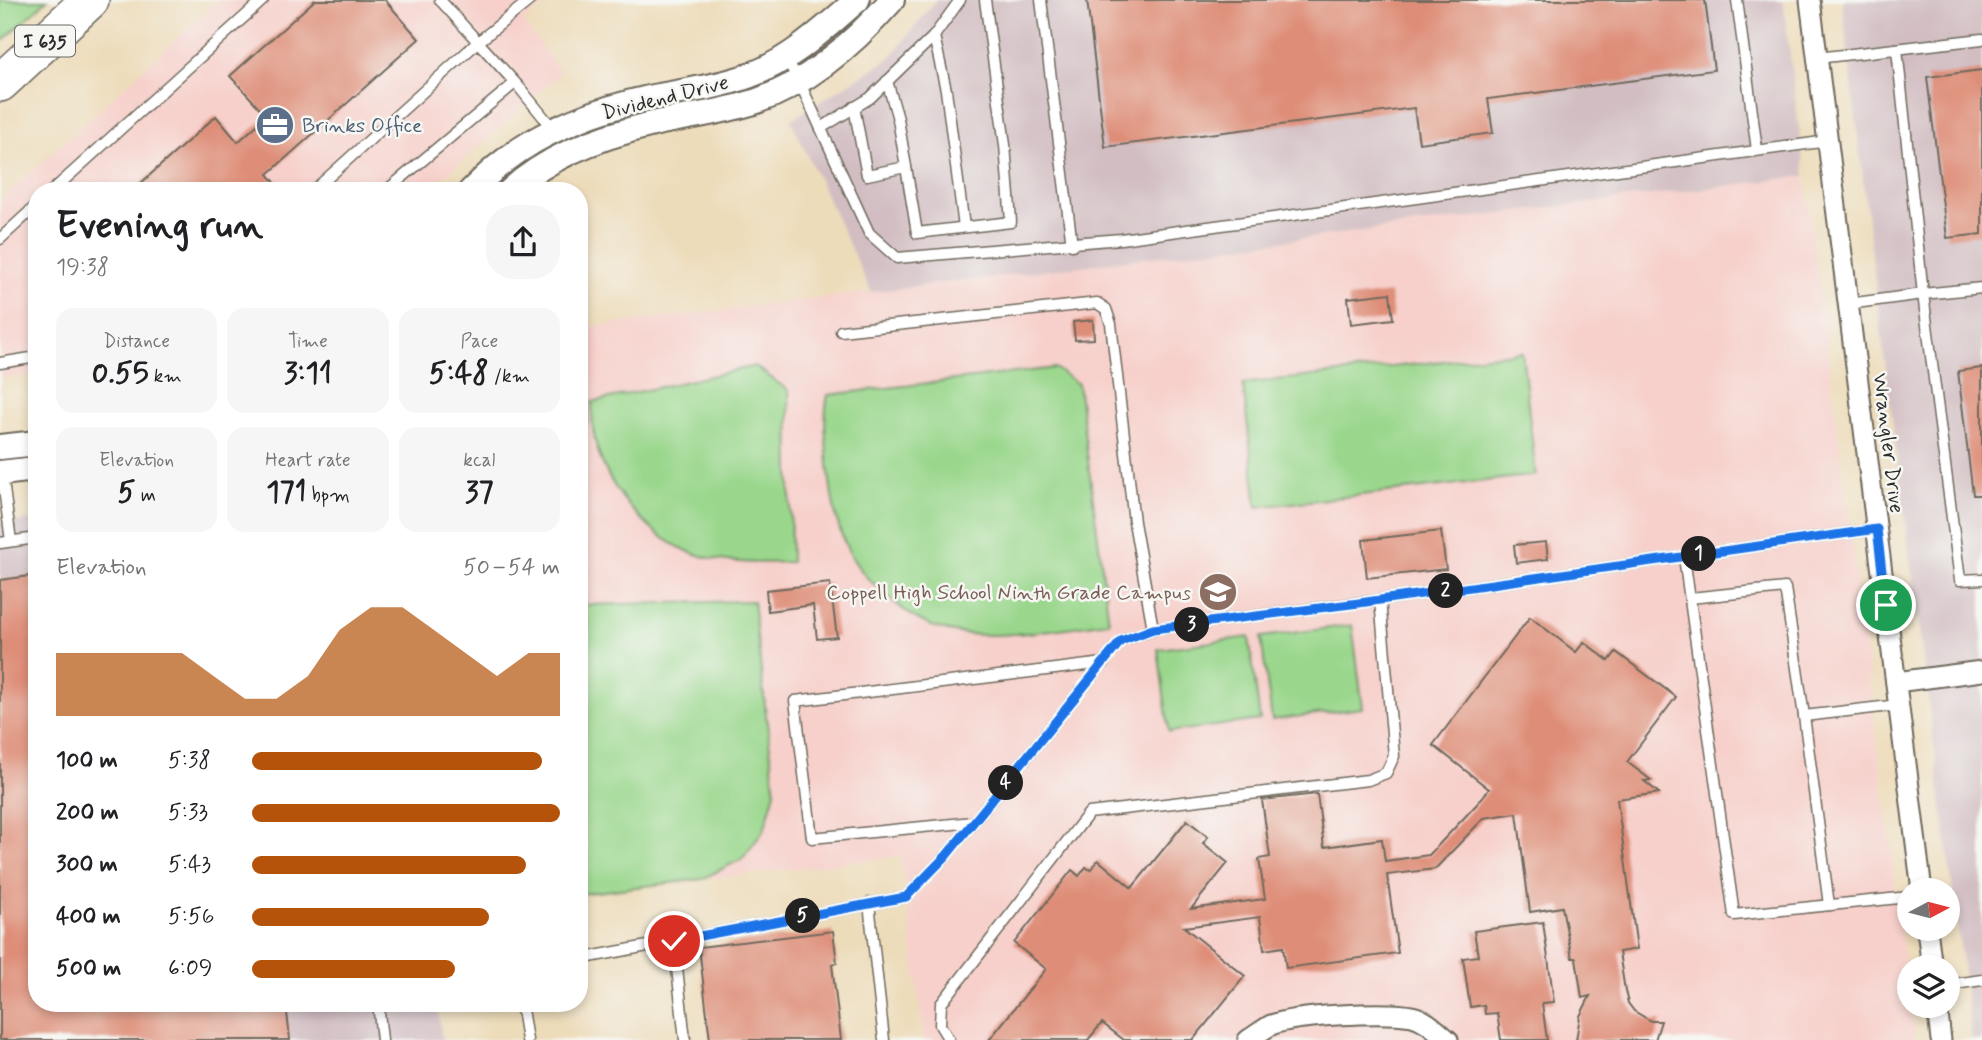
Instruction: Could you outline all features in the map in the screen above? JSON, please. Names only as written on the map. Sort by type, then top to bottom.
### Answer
[{"type":"highway","name":"I 635","points":[[0,83],[90,0]]},
{"type":"street","name":"Dividend Drive","points":[[481,182],[504,161],[554,130],[598,113],[647,99],[707,89],[749,76],[786,58],[857,0]]},
{"type":"street","name":"Dividend Drive","points":[[523,182],[562,154],[653,124],[713,114],[759,100],[799,81],[875,19],[892,0]]},
{"type":"street","name":"Wrangler Drive","points":[[1810,0],[1920,878]]},
{"type":"street","points":[[554,130],[562,154]]},
{"type":"street","points":[[0,447],[28,444]]},
{"type":"street","points":[[1,473],[28,470]]},
{"type":"street","points":[[1896,682],[1982,671]]},
{"type":"street","points":[[1248,1040],[1272,1026],[1334,1015],[1380,1015],[1413,1017],[1430,1025],[1448,1040]]},
{"type":"street","points":[[1938,1018],[1941,1040]]},
{"type":"lane","points":[[62,182],[262,0]]},
{"type":"lane","points":[[440,0],[516,83],[554,130]]},
{"type":"lane","points":[[323,182],[478,42],[530,0]]},
{"type":"lane","points":[[821,128],[870,98],[934,36],[960,0]]},
{"type":"lane","points":[[887,81],[898,119],[917,233],[1011,222],[1005,145],[985,0]]},
{"type":"lane","points":[[1041,0],[1072,245]]},
{"type":"lane","points":[[1737,0],[1757,150]]},
{"type":"lane","points":[[934,36],[946,90],[964,227]]},
{"type":"lane","points":[[1817,58],[1982,39]]},
{"type":"lane","points":[[1897,49],[1923,294],[1960,580],[1982,579]]},
{"type":"lane","points":[[786,58],[869,233],[897,258],[1072,245],[1828,141]]},
{"type":"lane","points":[[397,182],[516,83]]},
{"type":"lane","points":[[854,107],[867,175],[906,167]]},
{"type":"lane","points":[[0,239],[28,213]]},
{"type":"lane","points":[[1848,304],[1982,288]]},
{"type":"lane","points":[[841,331],[1097,303],[1106,309],[1111,324],[1134,522],[1153,629]]},
{"type":"lane","points":[[0,363],[28,358]]},
{"type":"lane","points":[[1,473],[11,541]]},
{"type":"lane","points":[[588,957],[906,897],[946,856],[1121,641],[1153,629],[1380,600],[1877,529]]},
{"type":"lane","points":[[0,543],[28,539]]},
{"type":"lane","points":[[1684,557],[1734,915],[1897,898]]},
{"type":"lane","points":[[1690,598],[1785,588],[1829,905]]},
{"type":"lane","points":[[949,1040],[940,1025],[941,1004],[1089,813],[1368,780],[1386,773],[1394,757],[1380,600]]},
{"type":"lane","points":[[974,822],[812,838],[795,701],[1104,663]]},
{"type":"lane","points":[[1804,716],[1899,705]]},
{"type":"lane","points":[[869,904],[884,1040]]},
{"type":"lane","points":[[678,940],[685,1040]]},
{"type":"lane","points":[[1960,983],[1982,980]]},
{"type":"lane","points":[[379,1012],[382,1040]]},
{"type":"lane","points":[[522,1012],[527,1040]]},
{"type":"shaded area","points":[[219,0],[550,0],[523,21],[561,73],[438,182],[28,182],[28,375],[0,378],[0,201]]},
{"type":"shaded area","points":[[936,0],[1783,0],[1805,176],[871,292],[791,120],[890,58]]},
{"type":"shaded area","points":[[1842,0],[1982,0],[1982,1040],[1972,1040],[1959,942],[1960,878],[1951,878],[1881,332]]},
{"type":"shaded area","name":"Coppell High School Ninth Grade Campus","points":[[1805,176],[1897,899],[1897,942],[1903,942],[1904,955],[1897,955],[1897,1018],[1912,1018],[1915,1040],[924,1040],[901,856],[588,893],[588,327]]},
{"type":"shaded area","points":[[28,520],[28,1012],[438,1012],[442,1040],[0,1040],[0,524]]},
{"type":"green space","points":[[0,0],[47,0],[0,43]]},
{"type":"green space","points":[[1522,352],[1536,475],[1257,507],[1243,384]]},
{"type":"green space","points":[[755,366],[789,391],[791,562],[726,561],[685,550],[665,539],[631,509],[617,490],[606,471],[593,429],[592,402]]},
{"type":"green space","points":[[1055,368],[1078,384],[1109,622],[1021,634],[975,635],[954,632],[921,621],[897,605],[865,576],[847,548],[837,521],[828,464],[825,421],[828,395]]},
{"type":"green space","points":[[753,601],[775,792],[764,830],[742,859],[702,879],[588,893],[588,605]]},
{"type":"green space","points":[[1352,625],[1363,708],[1272,720],[1261,637]]},
{"type":"green space","points":[[1249,637],[1260,720],[1169,732],[1158,649]]},
{"type":"building","points":[[315,0],[385,0],[419,39],[268,174],[275,182],[142,182],[216,116],[238,142],[267,116],[230,76]]},
{"type":"building","points":[[1087,0],[1705,0],[1714,70],[1488,99],[1493,133],[1419,143],[1414,108],[1105,147]]},
{"type":"building","points":[[1982,70],[1982,234],[1947,238],[1927,77]]},
{"type":"building","points":[[1390,293],[1393,319],[1351,324],[1348,298]]},
{"type":"building","points":[[1093,320],[1094,339],[1075,340],[1073,322]]},
{"type":"building","points":[[1982,368],[1982,495],[1973,495],[1958,371]]},
{"type":"building","points":[[1441,531],[1446,569],[1367,578],[1363,540]]},
{"type":"building","points":[[1546,542],[1548,559],[1516,563],[1514,545]]},
{"type":"building","points":[[28,576],[28,1012],[287,1012],[290,1040],[0,1040],[0,580]]},
{"type":"building","points":[[830,583],[837,637],[817,639],[813,605],[768,611],[766,590]]},
{"type":"building","points":[[1530,617],[1576,652],[1584,642],[1609,661],[1616,652],[1676,697],[1627,762],[1651,780],[1644,781],[1659,793],[1617,799],[1637,949],[1619,952],[1625,991],[1628,1003],[1634,1011],[1651,1021],[1661,1021],[1655,1040],[1576,1040],[1580,1016],[1590,996],[1582,998],[1576,958],[1572,958],[1562,907],[1530,912],[1517,813],[1484,818],[1435,869],[1387,875],[1398,953],[1286,968],[1283,947],[1264,950],[1260,917],[1184,927],[1245,976],[1193,1040],[1124,1040],[1102,1023],[1088,1040],[989,1040],[1046,969],[1014,943],[1072,870],[1079,876],[1086,867],[1090,870],[1098,860],[1132,888],[1187,820],[1208,837],[1203,843],[1228,863],[1191,909],[1265,899],[1259,859],[1270,857],[1262,800],[1317,794],[1324,847],[1382,839],[1385,861],[1429,855],[1489,789],[1433,745]]},
{"type":"building","points":[[1543,922],[1554,1002],[1542,1003],[1547,1040],[1501,1040],[1497,1013],[1485,1014],[1484,1005],[1470,1007],[1463,958],[1478,956],[1474,931]]},
{"type":"building","points":[[833,931],[837,963],[832,964],[841,1040],[710,1040],[699,947]]},
{"type":"place","name":"Brinks Office","points":[[275,125]]},
{"type":"place","name":"Coppell High School Ninth Grade Campus","points":[[1218,592]]},
{"type":"route","points":[[674,941],[906,897],[946,856],[1121,641],[1153,629],[1359,603],[1877,529],[1886,605]]}]
